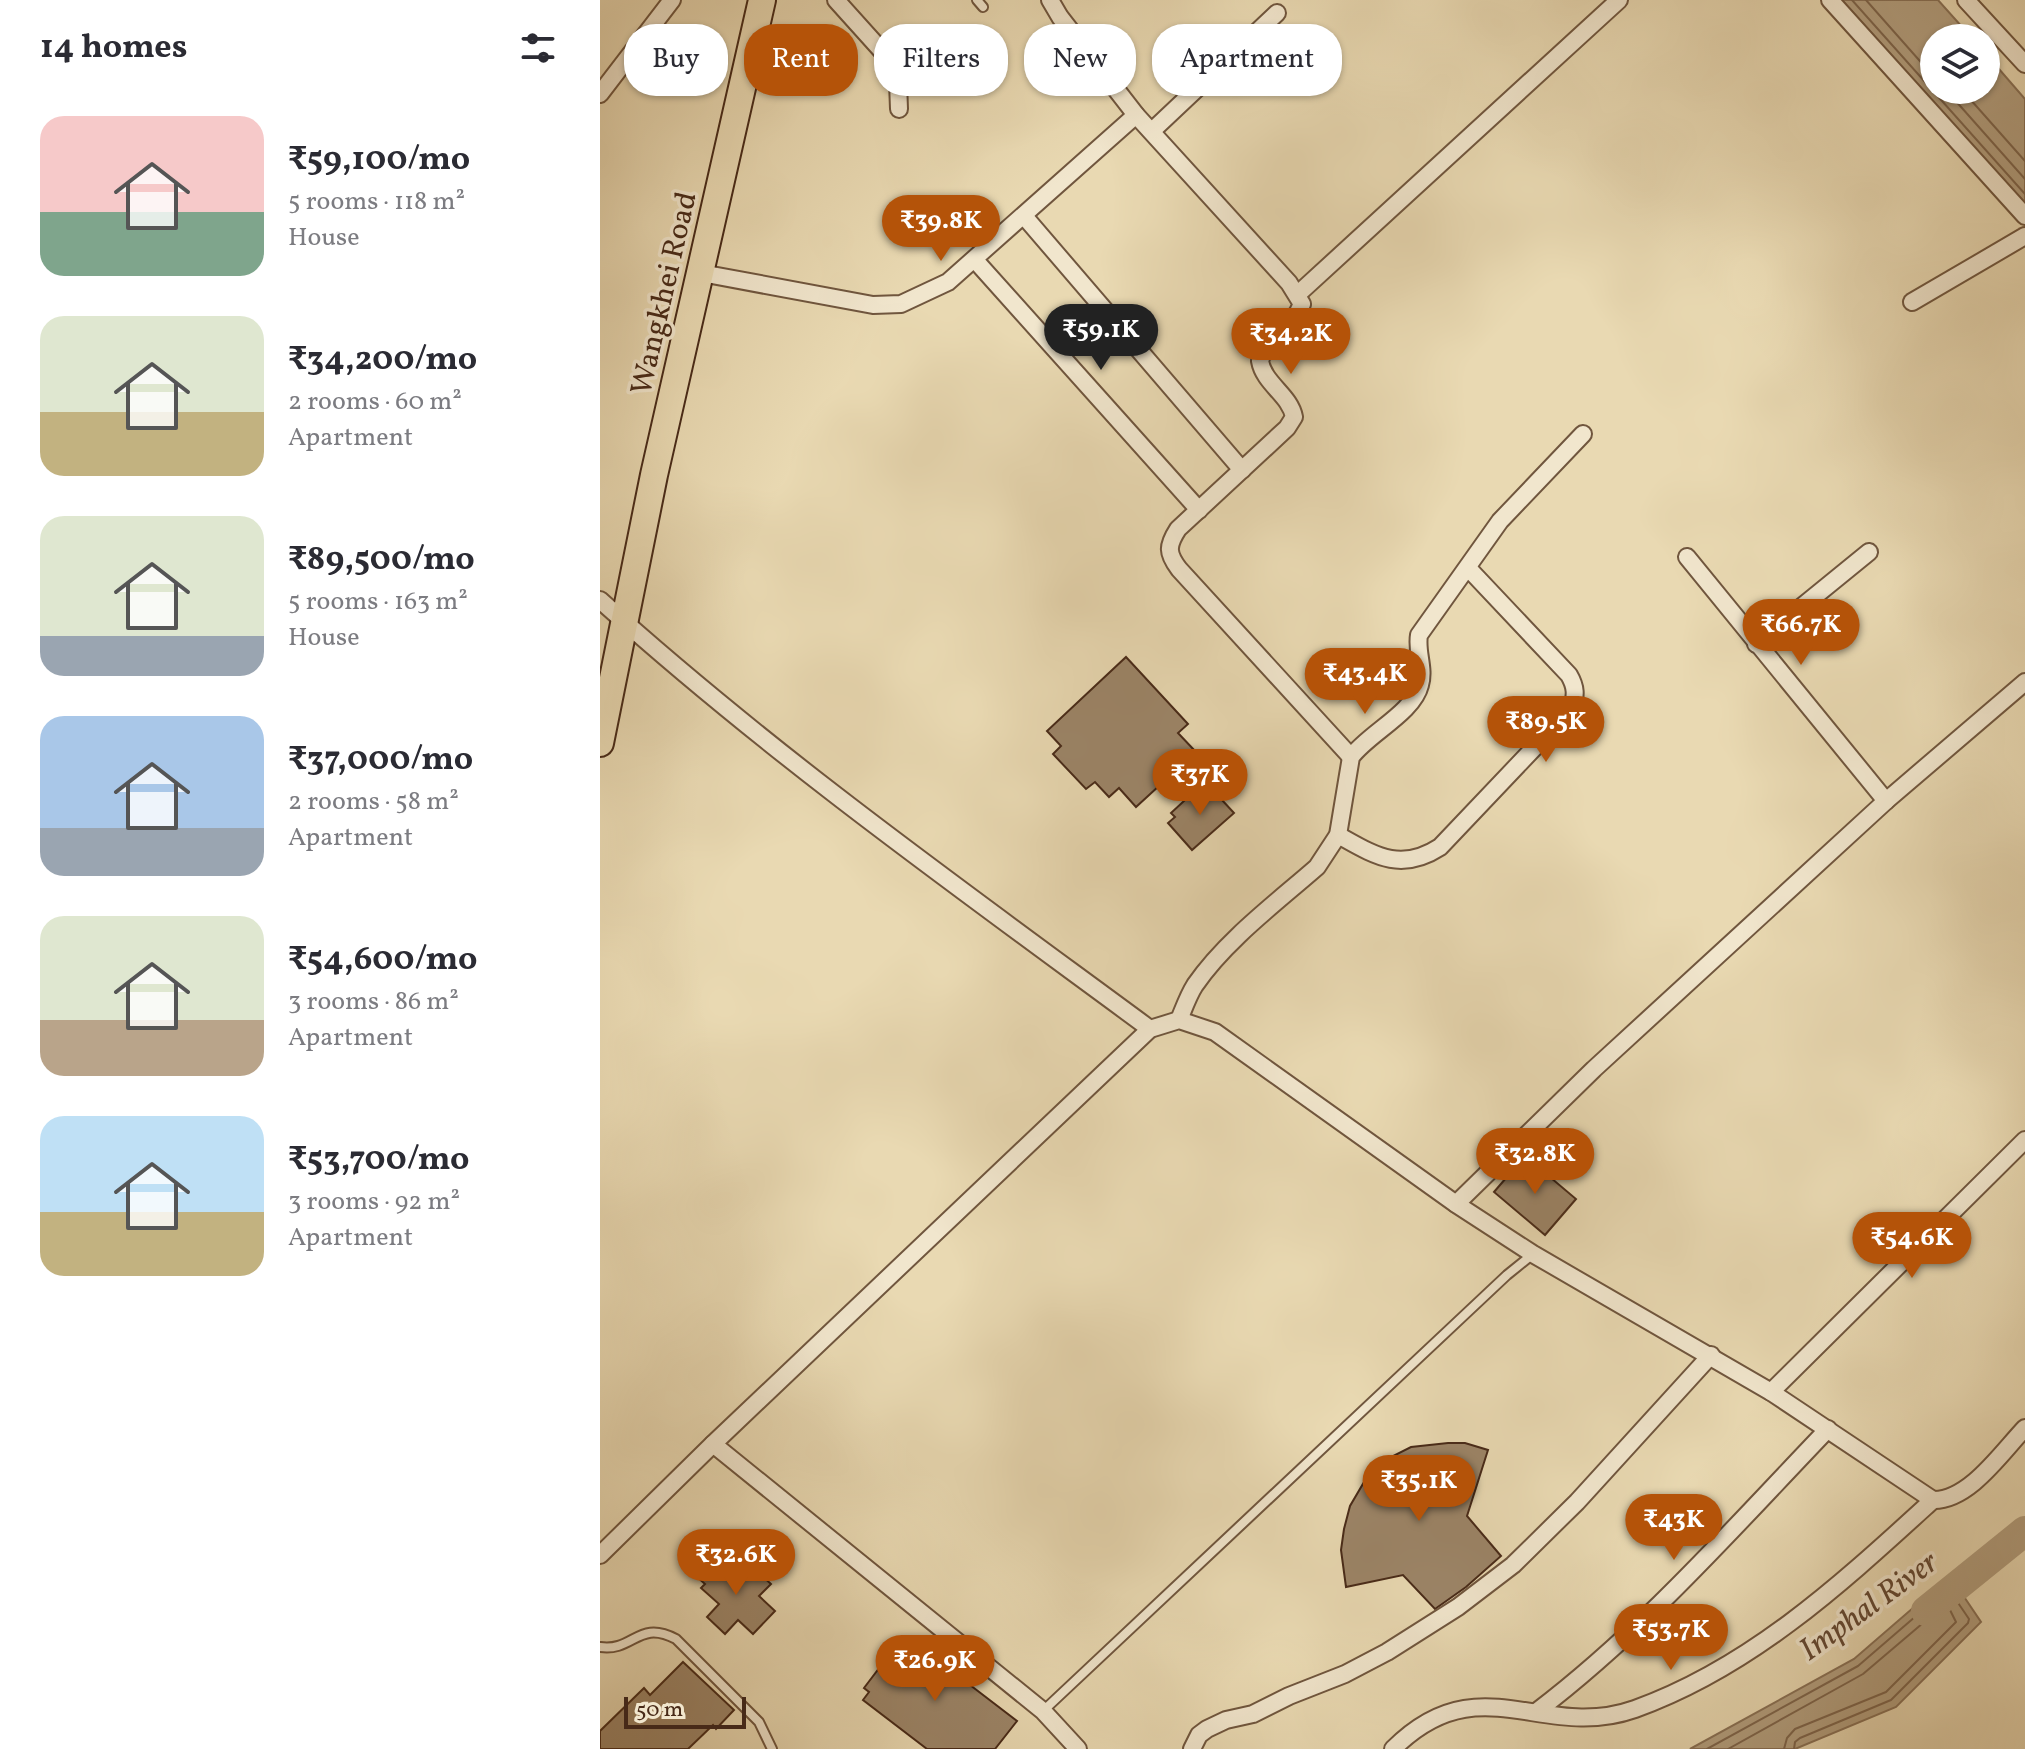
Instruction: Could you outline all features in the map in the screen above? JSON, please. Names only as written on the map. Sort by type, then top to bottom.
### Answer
[{"type":"main road","name":"Wangkhei Road","points":[[600,743],[654,475],[762,0]]},
{"type":"street","points":[[600,94],[672,0]]},
{"type":"street","points":[[836,0],[890,60],[898,82],[899,109]]},
{"type":"street","points":[[1050,0],[1136,115],[1153,130],[1298,294],[1302,304],[1293,322],[1267,346],[1260,361],[1265,376],[1291,406],[1294,417],[1287,428],[1199,510],[1168,545],[1171,557],[1351,757]]},
{"type":"street","points":[[1298,294],[1619,0]]},
{"type":"street","points":[[1830,0],[2025,216]]},
{"type":"street","points":[[1966,0],[2025,64]]},
{"type":"street","points":[[1153,130],[1277,13]]},
{"type":"street","points":[[701,273],[873,305],[901,304],[948,282],[1136,115]]},
{"type":"street","points":[[1024,216],[1242,470]]},
{"type":"street","points":[[1912,302],[2025,236]]},
{"type":"street","points":[[975,260],[1199,510]]},
{"type":"street","points":[[1179,1020],[1201,977],[1228,947],[1317,867],[1338,835],[1351,757],[1358,747],[1409,705],[1416,695],[1422,672],[1417,648],[1419,635],[1500,521],[1583,434]]},
{"type":"street","points":[[1756,644],[1869,552]]},
{"type":"street","points":[[1687,557],[1886,801]]},
{"type":"street","points":[[1338,835],[1377,856],[1399,861],[1426,856],[1440,847],[1572,708],[1574,684],[1569,675],[1468,568]]},
{"type":"street","points":[[600,600],[865,819],[1150,1029]]},
{"type":"street","points":[[1456,1204],[1594,1069],[1886,801],[2025,682]]},
{"type":"street","points":[[600,1555],[1150,1029],[1179,1020],[1215,1032],[1456,1204],[1533,1254],[1771,1392],[1933,1500],[1956,1496],[1971,1485],[2025,1428]]},
{"type":"street","points":[[1771,1392],[2025,1140]]},
{"type":"street","points":[[1192,1749],[1199,1735],[1207,1729],[1226,1720],[1253,1714],[1345,1674],[1387,1652],[1458,1607],[1513,1565],[1577,1502],[1711,1355]]},
{"type":"street","points":[[1536,1712],[1589,1672],[1655,1610],[1828,1429]]},
{"type":"street","points":[[713,1444],[1043,1711],[1078,1749]]},
{"type":"street","points":[[1393,1749],[1423,1723],[1444,1713],[1483,1705],[1583,1719],[1609,1717],[1667,1696],[1774,1636],[1847,1578],[1933,1500]]},
{"type":"lane","points":[[1043,1711],[1484,1296],[1533,1254]]},
{"type":"lane","points":[[600,1647],[619,1646],[652,1631],[676,1639],[759,1722],[772,1749]]},
{"type":"water","points":[[1842,0],[1938,0],[1959,24],[1920,24],[1920,88]]},
{"type":"water","points":[[2000,70],[2025,99],[2025,206],[1934,104],[2000,104]]},
{"type":"water","points":[[1950,1576],[1981,1622],[1896,1707],[1795,1749],[1690,1749],[1854,1659]]},
{"type":"building","points":[[1126,657],[1188,724],[1178,733],[1196,752],[1136,807],[1119,788],[1109,797],[1095,782],[1086,789],[1053,754],[1061,746],[1047,731]]},
{"type":"building","points":[[1209,786],[1234,813],[1192,850],[1168,823],[1175,817],[1171,813],[1198,788],[1202,793]]},
{"type":"building","points":[[1525,1156],[1576,1199],[1545,1235],[1494,1192]]},
{"type":"building","points":[[1465,1443],[1488,1450],[1467,1516],[1501,1556],[1435,1609],[1403,1575],[1346,1587],[1341,1550],[1344,1529],[1350,1506],[1367,1477],[1393,1456],[1411,1447]]},
{"type":"building","points":[[711,1559],[720,1567],[723,1564],[741,1580],[752,1567],[771,1584],[759,1596],[775,1611],[753,1634],[738,1620],[725,1634],[707,1617],[719,1604],[701,1588],[705,1584],[696,1576]]},
{"type":"building","points":[[910,1639],[1017,1721],[995,1749],[927,1749],[863,1700],[869,1692],[864,1688],[899,1642],[904,1646]]},
{"type":"building","points":[[683,1662],[734,1710],[716,1729],[713,1725],[688,1749],[600,1749],[600,1731],[644,1688],[650,1695]]},
{"type":"waterway","name":"Imphal River","points":[[1926,1611],[2025,1531]]}]
